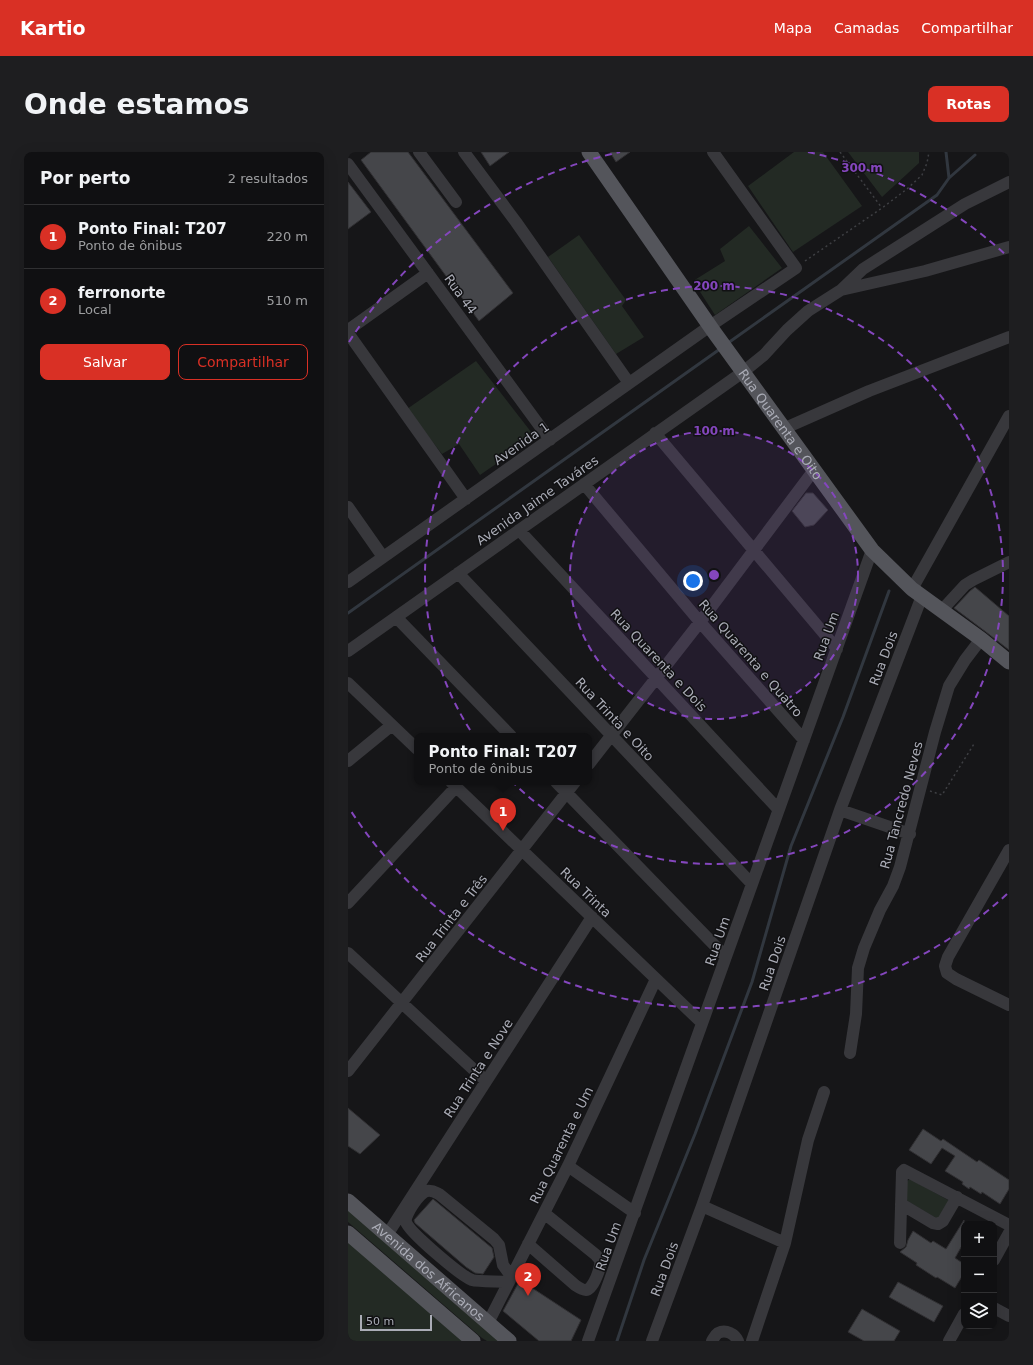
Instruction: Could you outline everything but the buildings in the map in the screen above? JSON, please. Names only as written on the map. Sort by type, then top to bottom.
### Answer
[{"type":"main road","name":"Rua Quarenta e Oito","points":[[590,152],[732,358],[872,550],[917,592],[981,639],[1009,662]]},
{"type":"main road","name":"Avenida dos Africanos","points":[[348,1201],[509,1341]]},
{"type":"main road","name":"Avenida dos Africanos","points":[[348,1233],[472,1341]]},
{"type":"main road","points":[[458,1328],[476,1341]]},
{"type":"street","points":[[419,152],[456,202]]},
{"type":"street","points":[[464,152],[516,222],[629,383]]},
{"type":"street","points":[[713,152],[796,268]]},
{"type":"street","name":"Rua 44","points":[[348,164],[550,440]]},
{"type":"street","points":[[841,290],[863,269],[965,204],[1009,182]]},
{"type":"street","points":[[841,290],[925,271],[1009,248]]},
{"type":"street","name":"Avenida 1","points":[[348,582],[629,383],[712,329],[796,268]]},
{"type":"street","points":[[348,330],[428,273]]},
{"type":"street","name":"Avenida Jaime Taváres","points":[[348,651],[743,372],[764,355],[787,330],[808,311],[841,290]]},
{"type":"street","points":[[348,333],[466,499]]},
{"type":"street","points":[[783,429],[869,391],[1009,337]]},
{"type":"street","name":"Rua Dois","points":[[652,1341],[702,1206],[917,592],[1009,416]]},
{"type":"street","points":[[656,433],[837,649]]},
{"type":"street","points":[[592,760],[700,622],[814,470]]},
{"type":"street","name":"Rua Quarenta e Quatro","points":[[584,484],[700,622],[804,740]]},
{"type":"street","points":[[348,507],[383,557]]},
{"type":"street","name":"Rua Quarenta e Dois","points":[[519,530],[778,809]]},
{"type":"street","name":"Rua Um","points":[[588,1341],[872,550]]},
{"type":"street","points":[[942,610],[965,585],[1009,562]]},
{"type":"street","name":"Rua Trinta e Oito","points":[[458,573],[752,883]]},
{"type":"street","points":[[396,617],[508,733]]},
{"type":"street","name":"Rua Tancredo Neves","points":[[850,1053],[856,1014],[858,968],[864,948],[880,910],[893,886],[900,867],[910,834],[935,732],[949,686],[964,660],[981,639]]},
{"type":"street","points":[[348,683],[414,746]]},
{"type":"street","points":[[348,761],[392,725]]},
{"type":"street","points":[[348,903],[453,785]]},
{"type":"street","name":"Rua Trinta","points":[[455,785],[702,1023]]},
{"type":"street","points":[[559,785],[726,956]]},
{"type":"street","name":"Rua Trinta e Três","points":[[348,1071],[573,785]]},
{"type":"street","points":[[840,810],[910,834]]},
{"type":"street","points":[[1008,1001],[956,979],[947,973],[945,966],[948,957],[1009,850]]},
{"type":"street","name":"Rua Trinta e Nove","points":[[387,1235],[592,917]]},
{"type":"street","points":[[348,952],[486,1081]]},
{"type":"street","name":"Rua Quarenta e Um","points":[[488,1323],[568,1166],[656,979]]},
{"type":"street","points":[[752,1341],[785,1243],[808,1140],[824,1092]]},
{"type":"street","points":[[568,1166],[635,1213]]},
{"type":"street","points":[[900,1243],[902,1172],[904,1170],[1009,1225]]},
{"type":"street","points":[[426,1191],[432,1191],[439,1194],[494,1239],[499,1245],[503,1265],[510,1279],[474,1281],[466,1277],[436,1253],[414,1233],[408,1226],[406,1216],[420,1196],[426,1191]]},
{"type":"street","points":[[901,1204],[933,1223],[938,1224],[942,1221],[957,1197]]},
{"type":"street","points":[[702,1206],[785,1243]]},
{"type":"street","points":[[528,1244],[583,1290],[590,1289],[597,1276],[600,1261],[596,1255],[544,1213]]},
{"type":"street","points":[[996,1257],[1009,1233]]},
{"type":"street","points":[[997,1310],[1009,1316]]},
{"type":"street","points":[[949,1341],[961,1319]]},
{"type":"street","points":[[712,1341],[716,1334],[720,1332],[727,1332],[734,1335],[738,1341]]},
{"type":"path","points":[[840,152],[882,208]]},
{"type":"path","points":[[796,268],[882,208],[922,175],[927,164],[929,152]]},
{"type":"path","points":[[921,789],[942,795],[974,744]]},
{"type":"shaded area","points":[[794,152],[823,152],[862,206],[793,252],[748,186]]},
{"type":"shaded area","points":[[848,152],[919,152],[919,163],[882,197]]},
{"type":"shaded area","points":[[749,226],[782,268],[715,315],[693,281],[725,261],[720,249]]},
{"type":"shaded area","points":[[579,235],[626,300],[622,306],[644,337],[616,354],[548,257]]},
{"type":"shaded area","points":[[476,361],[535,437],[480,475],[459,444],[442,454],[407,409]]},
{"type":"shaded area","points":[[910,1179],[948,1200],[948,1203],[938,1219],[907,1201],[906,1182]]},
{"type":"shaded area","points":[[348,1210],[499,1341],[487,1341],[482,1338],[348,1222]]},
{"type":"shaded area","points":[[348,1241],[462,1341],[348,1341]]},
{"type":"waterway","points":[[946,152],[949,178]]},
{"type":"waterway","points":[[728,343],[937,195],[949,178],[975,155]]},
{"type":"waterway","points":[[348,613],[720,349]]},
{"type":"waterway","points":[[617,1341],[644,1260],[695,1134],[752,982],[791,846],[843,717],[889,591]]},
{"type":"place","name":"Ponto Final: T207","points":[[503,831]]},
{"type":"place","name":"ferronorte","points":[[528,1296]]}]
